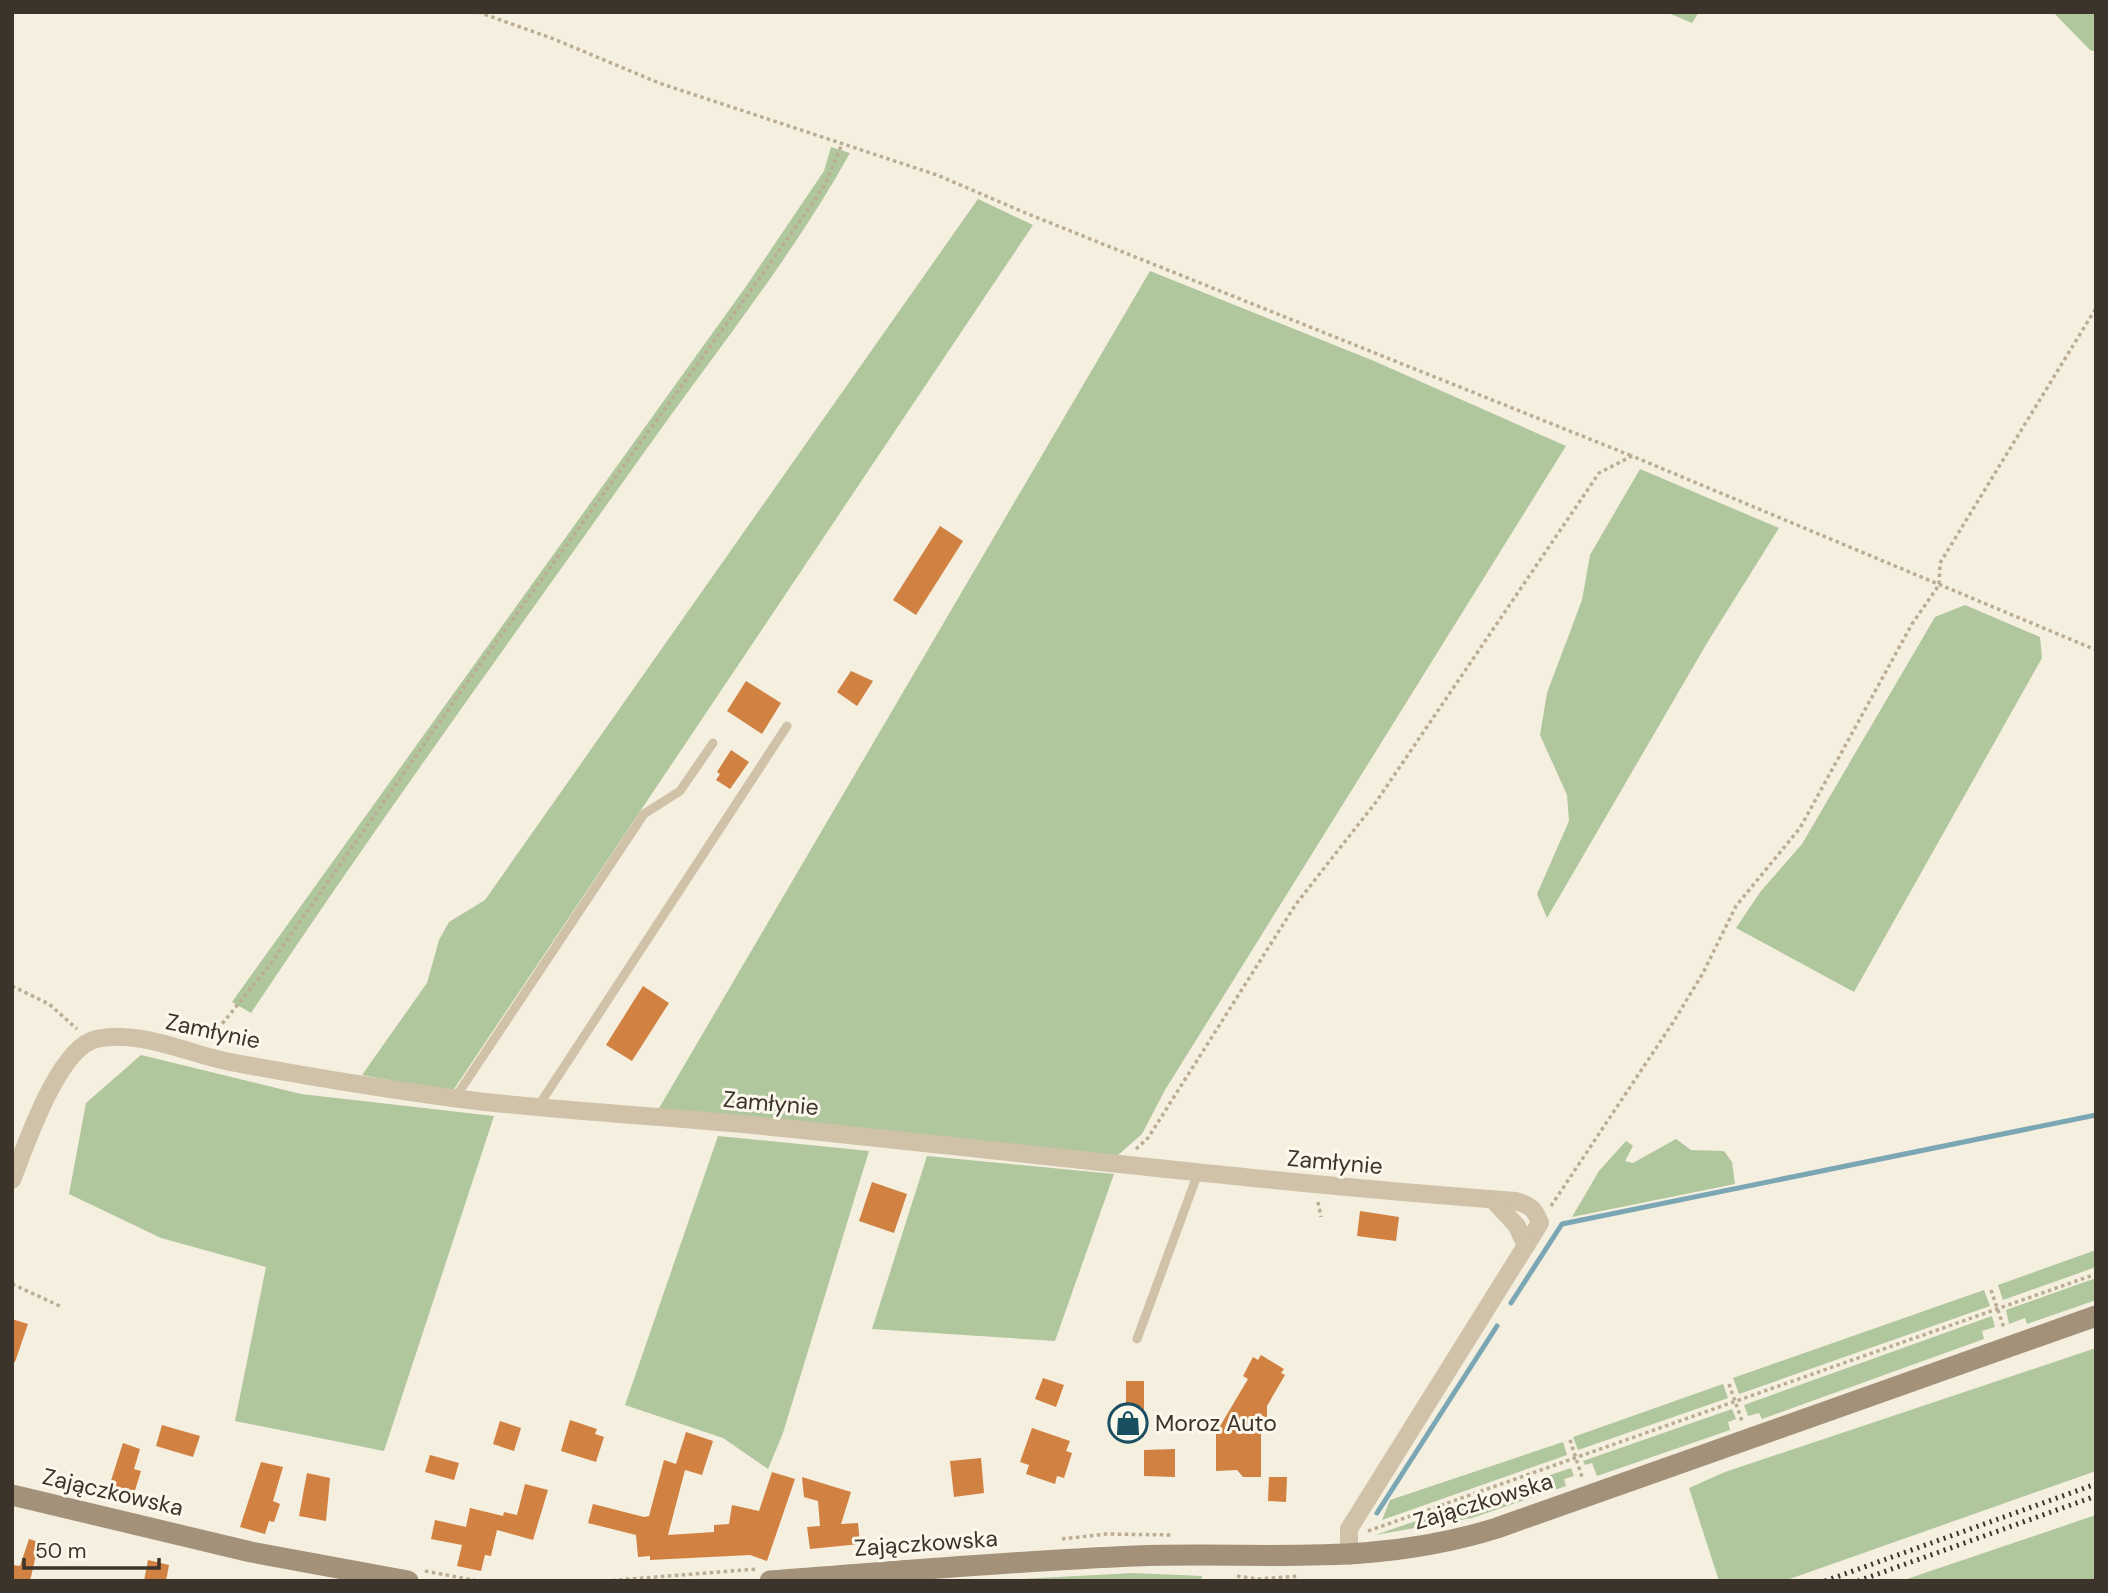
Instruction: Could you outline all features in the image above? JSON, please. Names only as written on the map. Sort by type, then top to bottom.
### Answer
[{"type":"main road","name":"Zajączkowska","points":[[770,1581],[1137,1556],[1349,1556],[1411,1550],[1458,1540],[1588,1496],[2096,1316]]},
{"type":"main road","name":"Zajączkowska","points":[[12,1495],[251,1552],[408,1581]]},
{"type":"street","name":"Zamłynie","points":[[86,1042],[102,1038],[128,1039],[227,1061],[454,1098],[540,1109],[766,1126],[1198,1173],[1493,1200],[1529,1205],[1535,1210],[1540,1223]]},
{"type":"street","points":[[12,1180],[60,1073],[68,1059],[86,1042]]},
{"type":"street","points":[[1493,1200],[1517,1226],[1526,1246]]},
{"type":"street","points":[[1349,1556],[1349,1529],[1540,1223]]},
{"type":"lane","points":[[540,1109],[543,1099],[786,726]]},
{"type":"lane","points":[[454,1098],[644,814],[680,792],[713,743]]},
{"type":"lane","points":[[1137,1339],[1198,1173]]},
{"type":"path","points":[[478,12],[554,38],[659,82],[937,174],[1028,214],[1632,456],[2096,650]]},
{"type":"path","points":[[194,1053],[207,1042],[269,966],[473,674],[764,272],[825,185],[842,143]]},
{"type":"path","points":[[1540,1223],[1674,1021],[1703,973],[1736,906],[1800,828],[1912,624],[1939,585],[1940,563],[2096,308]]},
{"type":"path","points":[[1119,1164],[1147,1138],[1296,904],[1376,802],[1600,473],[1632,456]]},
{"type":"path","points":[[12,986],[62,1013],[74,1023],[86,1042]]},
{"type":"path","points":[[1357,1534],[2096,1274]]},
{"type":"path","points":[[12,1284],[62,1307]]},
{"type":"path","points":[[1992,1290],[2010,1347]]},
{"type":"path","points":[[1728,1384],[1749,1439]]},
{"type":"path","points":[[1570,1440],[1588,1496]]},
{"type":"path","points":[[1257,1579],[1300,1576]]},
{"type":"green space","points":[[1666,12],[1699,12],[1692,23]]},
{"type":"green space","points":[[2053,12],[2096,12],[2096,52],[2090,50]]},
{"type":"green space","points":[[831,147],[850,153],[777,269],[445,732],[251,1013],[232,1002],[747,285],[824,171]]},
{"type":"green space","points":[[978,199],[1033,225],[452,1092],[362,1075],[427,983],[439,940],[449,922],[485,900]]},
{"type":"green space","points":[[1150,271],[1374,361],[1566,446],[1165,1090],[1142,1134],[1117,1156],[658,1110]]},
{"type":"green space","points":[[1640,469],[1779,528],[1707,643],[1547,918],[1537,894],[1569,821],[1567,795],[1540,735],[1547,693],[1582,600],[1590,555]]},
{"type":"green space","points":[[1965,605],[2040,637],[2042,658],[1854,992],[1736,928],[1761,891],[1802,844],[1935,617]]},
{"type":"green space","points":[[141,1055],[301,1094],[494,1116],[384,1451],[235,1421],[266,1267],[161,1238],[69,1194],[86,1103]]},
{"type":"green space","points":[[718,1136],[869,1151],[783,1433],[768,1469],[723,1438],[625,1405]]},
{"type":"green space","points":[[1676,1139],[1691,1150],[1724,1151],[1732,1162],[1735,1184],[1572,1217],[1599,1171],[1626,1141],[1633,1146],[1625,1161],[1633,1163]]},
{"type":"green space","points":[[927,1156],[1114,1174],[1055,1341],[872,1329]]},
{"type":"green space","points":[[2096,1250],[2096,1267],[2003,1300],[1998,1285]]},
{"type":"green space","points":[[2096,1278],[2096,1300],[2027,1324],[2025,1318],[2009,1324],[2006,1310]]},
{"type":"green space","points":[[1984,1290],[1990,1306],[1739,1394],[1733,1378]]},
{"type":"green space","points":[[1992,1316],[1995,1327],[1982,1331],[1984,1339],[1762,1419],[1759,1413],[1748,1416],[1744,1405]]},
{"type":"green space","points":[[2096,1348],[2096,1471],[1784,1581],[1719,1581],[1689,1488],[1725,1472]]},
{"type":"green space","points":[[1723,1384],[1728,1398],[1578,1450],[1573,1437]]},
{"type":"green space","points":[[1732,1409],[1736,1419],[1728,1422],[1730,1430],[1597,1476],[1592,1463],[1585,1465],[1583,1461]]},
{"type":"green space","points":[[1563,1442],[1567,1455],[1382,1520],[1390,1500]]},
{"type":"green space","points":[[1571,1468],[1574,1476],[1564,1479],[1566,1486],[1472,1518],[1375,1535]]},
{"type":"green space","points":[[2096,1515],[2096,1581],[1901,1581]]},
{"type":"green space","points":[[1133,1573],[1202,1576],[1201,1581],[985,1581]]},
{"type":"building","points":[[940,526],[963,541],[916,615],[893,600]]},
{"type":"building","points":[[851,671],[873,681],[857,706],[837,692]]},
{"type":"building","points":[[746,681],[781,703],[762,734],[727,711]]},
{"type":"building","points":[[731,750],[749,762],[730,789],[716,780],[720,774],[717,772]]},
{"type":"building","points":[[643,986],[669,1003],[632,1061],[606,1045]]},
{"type":"building","points":[[872,1182],[907,1194],[894,1233],[859,1221]]},
{"type":"building","points":[[1360,1211],[1399,1217],[1396,1241],[1357,1236]]},
{"type":"building","points":[[12,1319],[28,1324],[15,1362],[12,1361]]},
{"type":"building","points":[[1261,1355],[1284,1369],[1281,1373],[1285,1375],[1267,1406],[1267,1420],[1261,1420],[1261,1477],[1243,1477],[1237,1470],[1216,1471],[1216,1433],[1248,1379],[1243,1376],[1253,1357],[1258,1360]]},
{"type":"building","points":[[1043,1378],[1064,1385],[1056,1407],[1035,1399]]},
{"type":"building","points":[[1126,1381],[1144,1381],[1144,1437],[1115,1437],[1115,1408],[1126,1408]]},
{"type":"building","points":[[570,1420],[597,1429],[595,1434],[604,1437],[596,1462],[561,1451]]},
{"type":"building","points":[[500,1421],[521,1428],[514,1451],[493,1444]]},
{"type":"building","points":[[162,1425],[200,1436],[193,1457],[156,1446]]},
{"type":"building","points":[[1032,1428],[1070,1441],[1066,1451],[1072,1453],[1064,1478],[1057,1476],[1055,1484],[1026,1474],[1029,1465],[1020,1462]]},
{"type":"building","points":[[686,1432],[713,1441],[702,1475],[685,1470],[668,1535],[714,1532],[714,1525],[729,1524],[732,1505],[759,1511],[772,1472],[795,1479],[767,1561],[750,1555],[650,1560],[650,1556],[638,1557],[636,1535],[588,1523],[593,1504],[649,1516],[664,1460],[676,1464]]},
{"type":"building","points":[[123,1443],[140,1449],[134,1469],[141,1471],[133,1497],[108,1490]]},
{"type":"building","points":[[1175,1449],[1175,1477],[1144,1476],[1144,1450]]},
{"type":"building","points":[[430,1455],[459,1463],[454,1480],[425,1472]]},
{"type":"building","points":[[981,1458],[984,1493],[954,1497],[950,1461]]},
{"type":"building","points":[[261,1462],[283,1467],[273,1501],[280,1504],[274,1522],[269,1521],[265,1534],[240,1527]]},
{"type":"building","points":[[307,1473],[330,1478],[326,1521],[299,1516]]},
{"type":"building","points":[[802,1477],[851,1492],[841,1524],[858,1523],[860,1544],[810,1549],[807,1527],[820,1526],[818,1501],[804,1497]]},
{"type":"building","points":[[1269,1477],[1287,1477],[1286,1502],[1268,1501]]},
{"type":"building","points":[[525,1484],[548,1490],[533,1540],[497,1530],[491,1556],[485,1555],[481,1571],[457,1566],[462,1545],[431,1539],[435,1520],[466,1527],[470,1508],[503,1516],[504,1512],[517,1515]]},
{"type":"building","points":[[29,1539],[39,1542],[30,1581],[12,1581],[12,1565],[20,1566]]},
{"type":"building","points":[[148,1560],[169,1565],[166,1581],[144,1581]]},
{"type":"waterway","points":[[1511,1303],[1562,1224],[2096,1115]]},
{"type":"waterway","points":[[1377,1513],[1497,1326]]},
{"type":"railway","points":[[1825,1581],[2096,1484]]},
{"type":"railway","points":[[1858,1581],[2096,1496]]},
{"type":"place","name":"Moroz Auto","points":[[1128,1423]]}]
